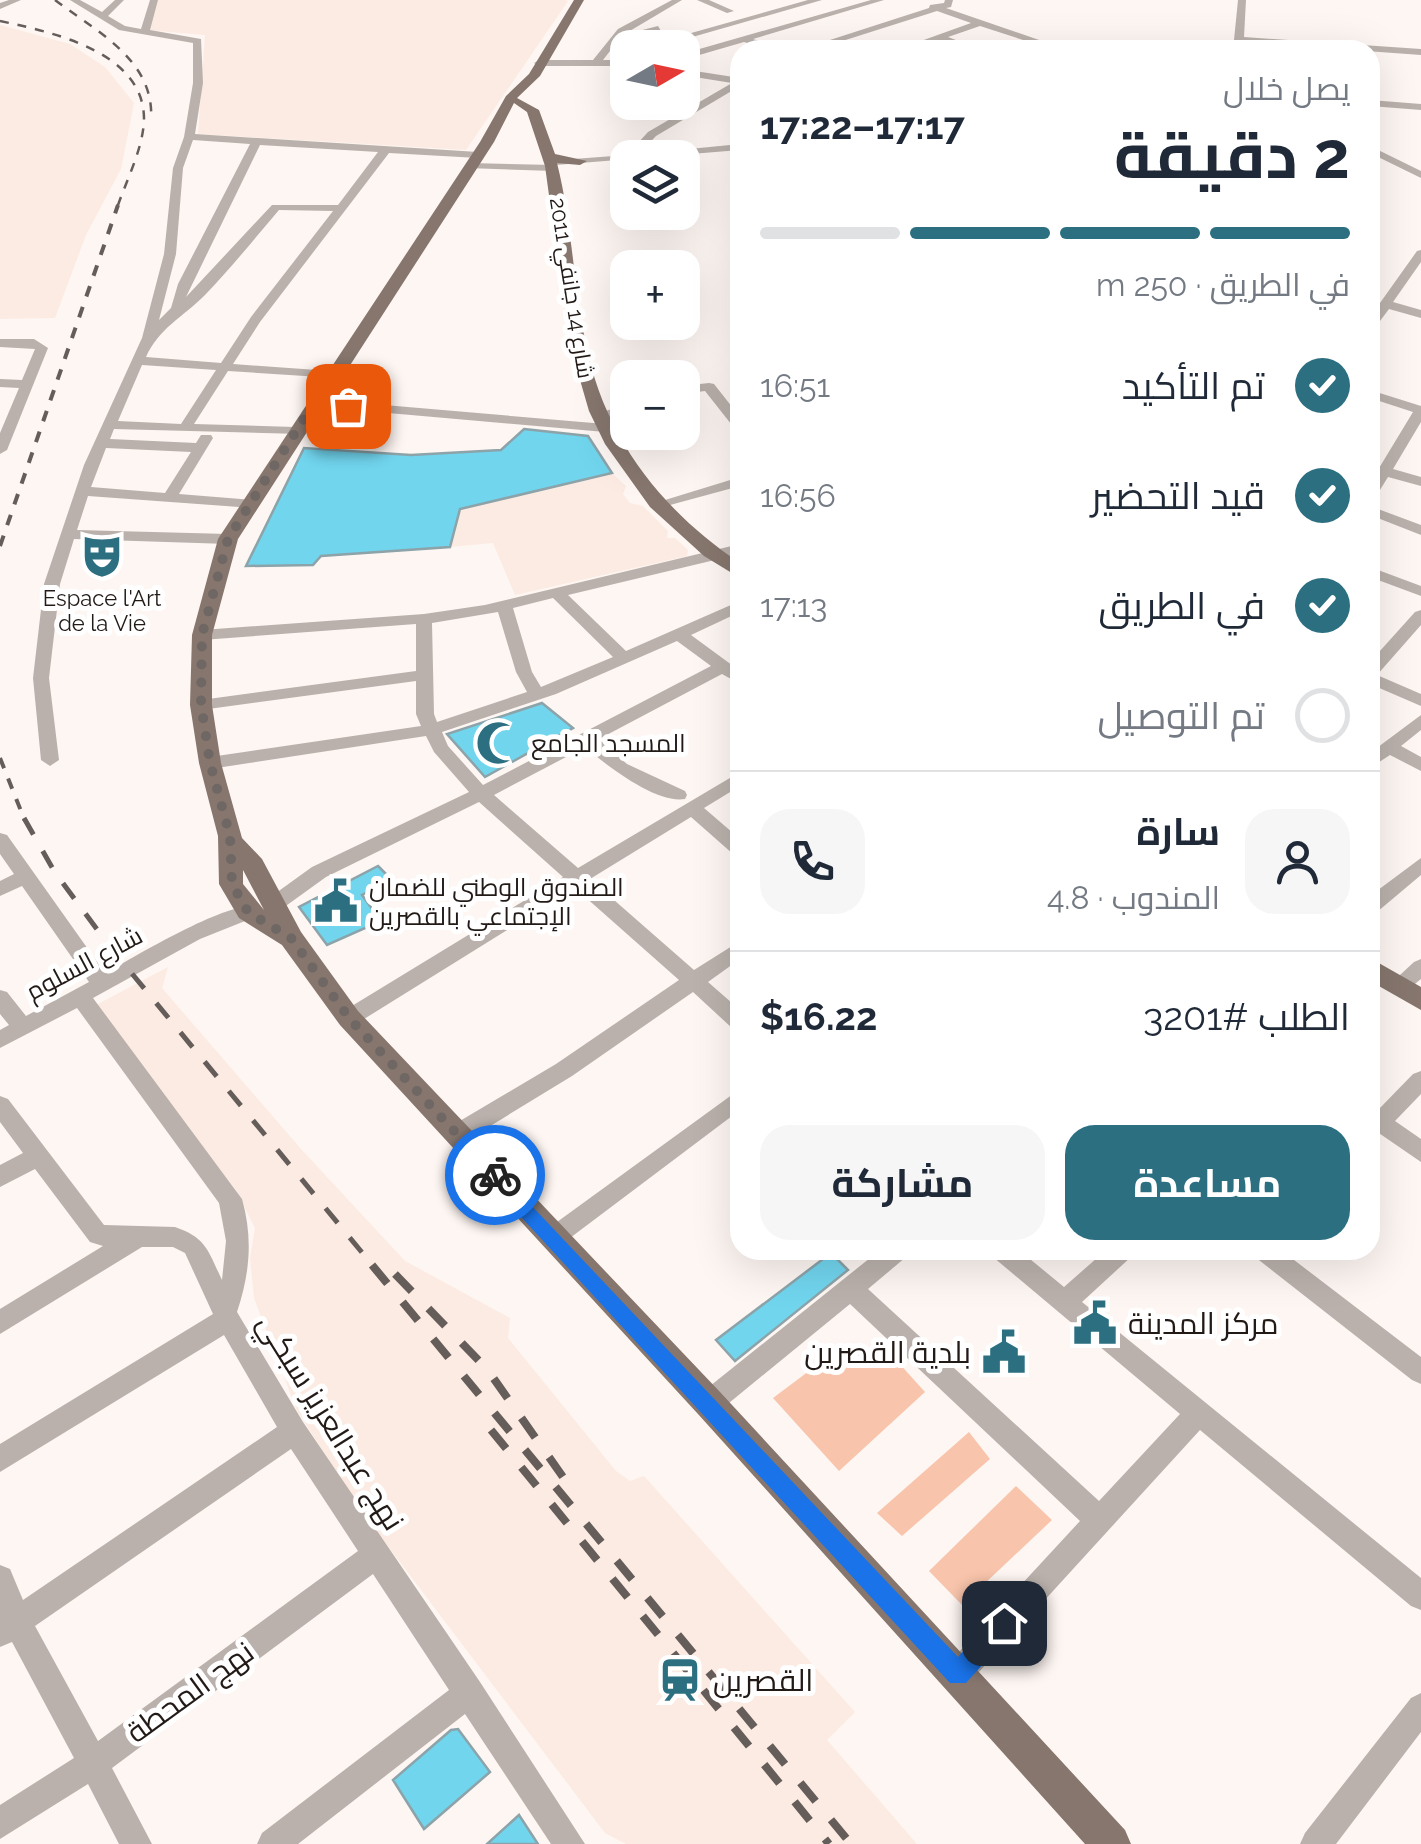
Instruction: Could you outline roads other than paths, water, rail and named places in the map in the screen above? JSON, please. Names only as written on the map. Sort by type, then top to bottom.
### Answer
[{"type":"main road","points":[[291,938],[242,903],[229,872],[230,840],[210,763],[201,704],[202,635],[228,539],[495,128],[523,100],[579,0]]},
{"type":"main road","points":[[523,100],[537,69]]},
{"type":"main road","name":"شارع 14 جانفي 2011","points":[[523,100],[534,110],[552,165],[577,342],[602,422],[659,504],[714,557],[730,566]]},
{"type":"main road","points":[[552,165],[580,161]]},
{"type":"main road","points":[[230,840],[270,894],[291,938],[349,1018],[709,1403],[1111,1844]]},
{"type":"main road","points":[[242,903],[270,894]]},
{"type":"main road","points":[[1380,974],[1421,1000]]},
{"type":"street","points":[[0,6],[17,0]]},
{"type":"street","points":[[103,16],[120,0]]},
{"type":"street","points":[[144,32],[154,0]]},
{"type":"street","points":[[624,30],[678,0]]},
{"type":"street","points":[[701,0],[712,10],[729,4],[747,6],[771,0]]},
{"type":"street","points":[[700,32],[818,0]]},
{"type":"street","points":[[713,28],[745,40],[880,0]]},
{"type":"street","points":[[912,0],[1032,40]]},
{"type":"street","points":[[832,40],[951,4],[949,0]]},
{"type":"street","points":[[1238,40],[1242,0]]},
{"type":"street","points":[[50,760],[42,700],[42,648],[52,584],[100,443],[148,338],[170,254],[178,168],[189,137],[200,68],[198,41],[122,28],[79,1]]},
{"type":"street","points":[[797,6],[860,30]]},
{"type":"street","points":[[761,16],[789,26]]},
{"type":"street","points":[[931,40],[980,23]]},
{"type":"street","points":[[655,30],[672,26]]},
{"type":"street","points":[[940,37],[949,40]]},
{"type":"street","points":[[598,59],[610,44]]},
{"type":"street","points":[[700,52],[730,44]]},
{"type":"street","points":[[700,61],[726,45]]},
{"type":"street","points":[[1380,50],[1421,52]]},
{"type":"street","points":[[537,69],[610,56]]},
{"type":"street","points":[[598,59],[610,61]]},
{"type":"street","points":[[700,76],[730,83]]},
{"type":"street","points":[[647,140],[730,90]]},
{"type":"street","points":[[1380,103],[1421,107]]},
{"type":"street","points":[[189,137],[386,149],[474,161],[552,165]]},
{"type":"street","points":[[178,308],[184,284],[257,140]]},
{"type":"street","points":[[719,150],[730,141]]},
{"type":"street","points":[[700,152],[730,148]]},
{"type":"street","points":[[185,428],[255,320],[386,149]]},
{"type":"street","points":[[1380,154],[1421,174]]},
{"type":"street","points":[[580,161],[610,159]]},
{"type":"street","points":[[148,338],[178,308],[198,295],[276,207],[342,208]]},
{"type":"street","points":[[1380,312],[1420,258]]},
{"type":"street","points":[[1386,304],[1421,314]]},
{"type":"street","points":[[0,343],[34,343],[42,348],[0,450]]},
{"type":"street","points":[[140,361],[331,375]]},
{"type":"street","points":[[0,384],[28,384]]},
{"type":"street","points":[[700,388],[709,387],[730,413]]},
{"type":"street","points":[[1380,397],[1421,410],[1380,478]]},
{"type":"street","points":[[314,403],[602,422],[610,417]]},
{"type":"street","points":[[108,425],[295,431]]},
{"type":"street","points":[[169,499],[211,427]]},
{"type":"street","points":[[1404,438],[1421,444]]},
{"type":"street","points":[[100,443],[201,448]]},
{"type":"street","points":[[1384,471],[1421,482]]},
{"type":"street","points":[[659,504],[730,483]]},
{"type":"street","points":[[82,492],[254,504]]},
{"type":"street","points":[[1380,514],[1421,530]]},
{"type":"street","points":[[68,534],[228,539]]},
{"type":"street","points":[[202,635],[424,619],[504,606],[730,553]]},
{"type":"street","points":[[1380,576],[1421,591]]},
{"type":"street","points":[[557,593],[626,660]]},
{"type":"street","points":[[504,606],[524,672],[537,695]]},
{"type":"street","points":[[210,763],[431,730],[626,660],[730,611]]},
{"type":"street","points":[[1380,663],[1421,616]]},
{"type":"street","points":[[424,619],[422,675],[431,730],[440,748],[480,794],[577,874],[730,1013]]},
{"type":"street","points":[[679,634],[730,672]]},
{"type":"street","points":[[270,894],[480,794],[722,667]]},
{"type":"street","points":[[201,704],[422,675]]},
{"type":"street","points":[[1380,680],[1421,701]]},
{"type":"street","points":[[1380,754],[1421,721]]},
{"type":"street","points":[[587,739],[621,768],[684,801],[730,840]]},
{"type":"street","points":[[1389,747],[1421,765]]},
{"type":"street","points":[[349,1018],[577,874],[684,801],[730,782]]},
{"type":"street","points":[[0,840],[103,986]]},
{"type":"street","points":[[1380,899],[1420,867]]},
{"type":"street","points":[[0,889],[24,877]]},
{"type":"street","name":"شارع السلوم","points":[[0,1040],[103,986],[242,903]]},
{"type":"street","points":[[456,1134],[564,1070],[730,956]]},
{"type":"street","points":[[1398,986],[1421,967]]},
{"type":"street","points":[[0,1458],[226,1315],[238,1264],[230,1199],[80,996]]},
{"type":"street","points":[[0,998],[22,1027]]},
{"type":"street","points":[[1380,1115],[1421,1080]]},
{"type":"street","name":"نهج عبدالعزيز سبكي","points":[[0,1105],[98,1235],[175,1238],[194,1246],[226,1315],[294,1431],[569,1844]]},
{"type":"street","points":[[554,1237],[730,1105]]},
{"type":"street","points":[[1380,1123],[1421,1152]]},
{"type":"street","points":[[0,1177],[37,1156]]},
{"type":"street","points":[[0,1323],[137,1236]]},
{"type":"street","points":[[709,1403],[886,1260]]},
{"type":"street","points":[[1013,1260],[1421,1596]]},
{"type":"street","points":[[1062,1303],[1111,1260]]},
{"type":"street","points":[[1276,1260],[1421,1372]]},
{"type":"street","points":[[851,1290],[1098,1519]]},
{"type":"street","points":[[958,1674],[1198,1414]]},
{"type":"street","points":[[8,1626],[294,1431]]},
{"type":"street","name":"نهج المحطة","points":[[0,1823],[93,1763],[376,1556]]},
{"type":"street","points":[[0,1579],[8,1626],[93,1763],[136,1844]]},
{"type":"street","points":[[272,1844],[470,1692]]},
{"type":"street","points":[[1316,1844],[1421,1708]]},
{"type":"railway","points":[[55,0],[105,36],[133,64],[144,80],[151,120]]},
{"type":"railway","points":[[0,21],[91,48],[128,76],[140,95],[143,129],[117,208]]},
{"type":"railway","points":[[0,546],[118,205]]},
{"type":"railway","points":[[0,758],[25,821]]},
{"type":"railway","points":[[24,818],[54,871],[110,947],[374,1267]]},
{"type":"railway","points":[[372,1265],[851,1844]]},
{"type":"railway","points":[[395,1274],[487,1369],[563,1477]]},
{"type":"railway","points":[[491,1430],[829,1844]]},
{"type":"place","name":"Espace l'Art de la Vie","points":[[102,556]]},
{"type":"place","name":"المسجد الجامع","points":[[498,743]]},
{"type":"place","name":"الصندوق الوطني للضمان الإجتماعي بالقصرين","points":[[336,901]]},
{"type":"place","name":"مركز المدينة","points":[[1095,1323]]},
{"type":"place","name":"بلدية القصرين","points":[[1004,1352]]},
{"type":"place","name":"القصرين","points":[[680,1680]]}]
